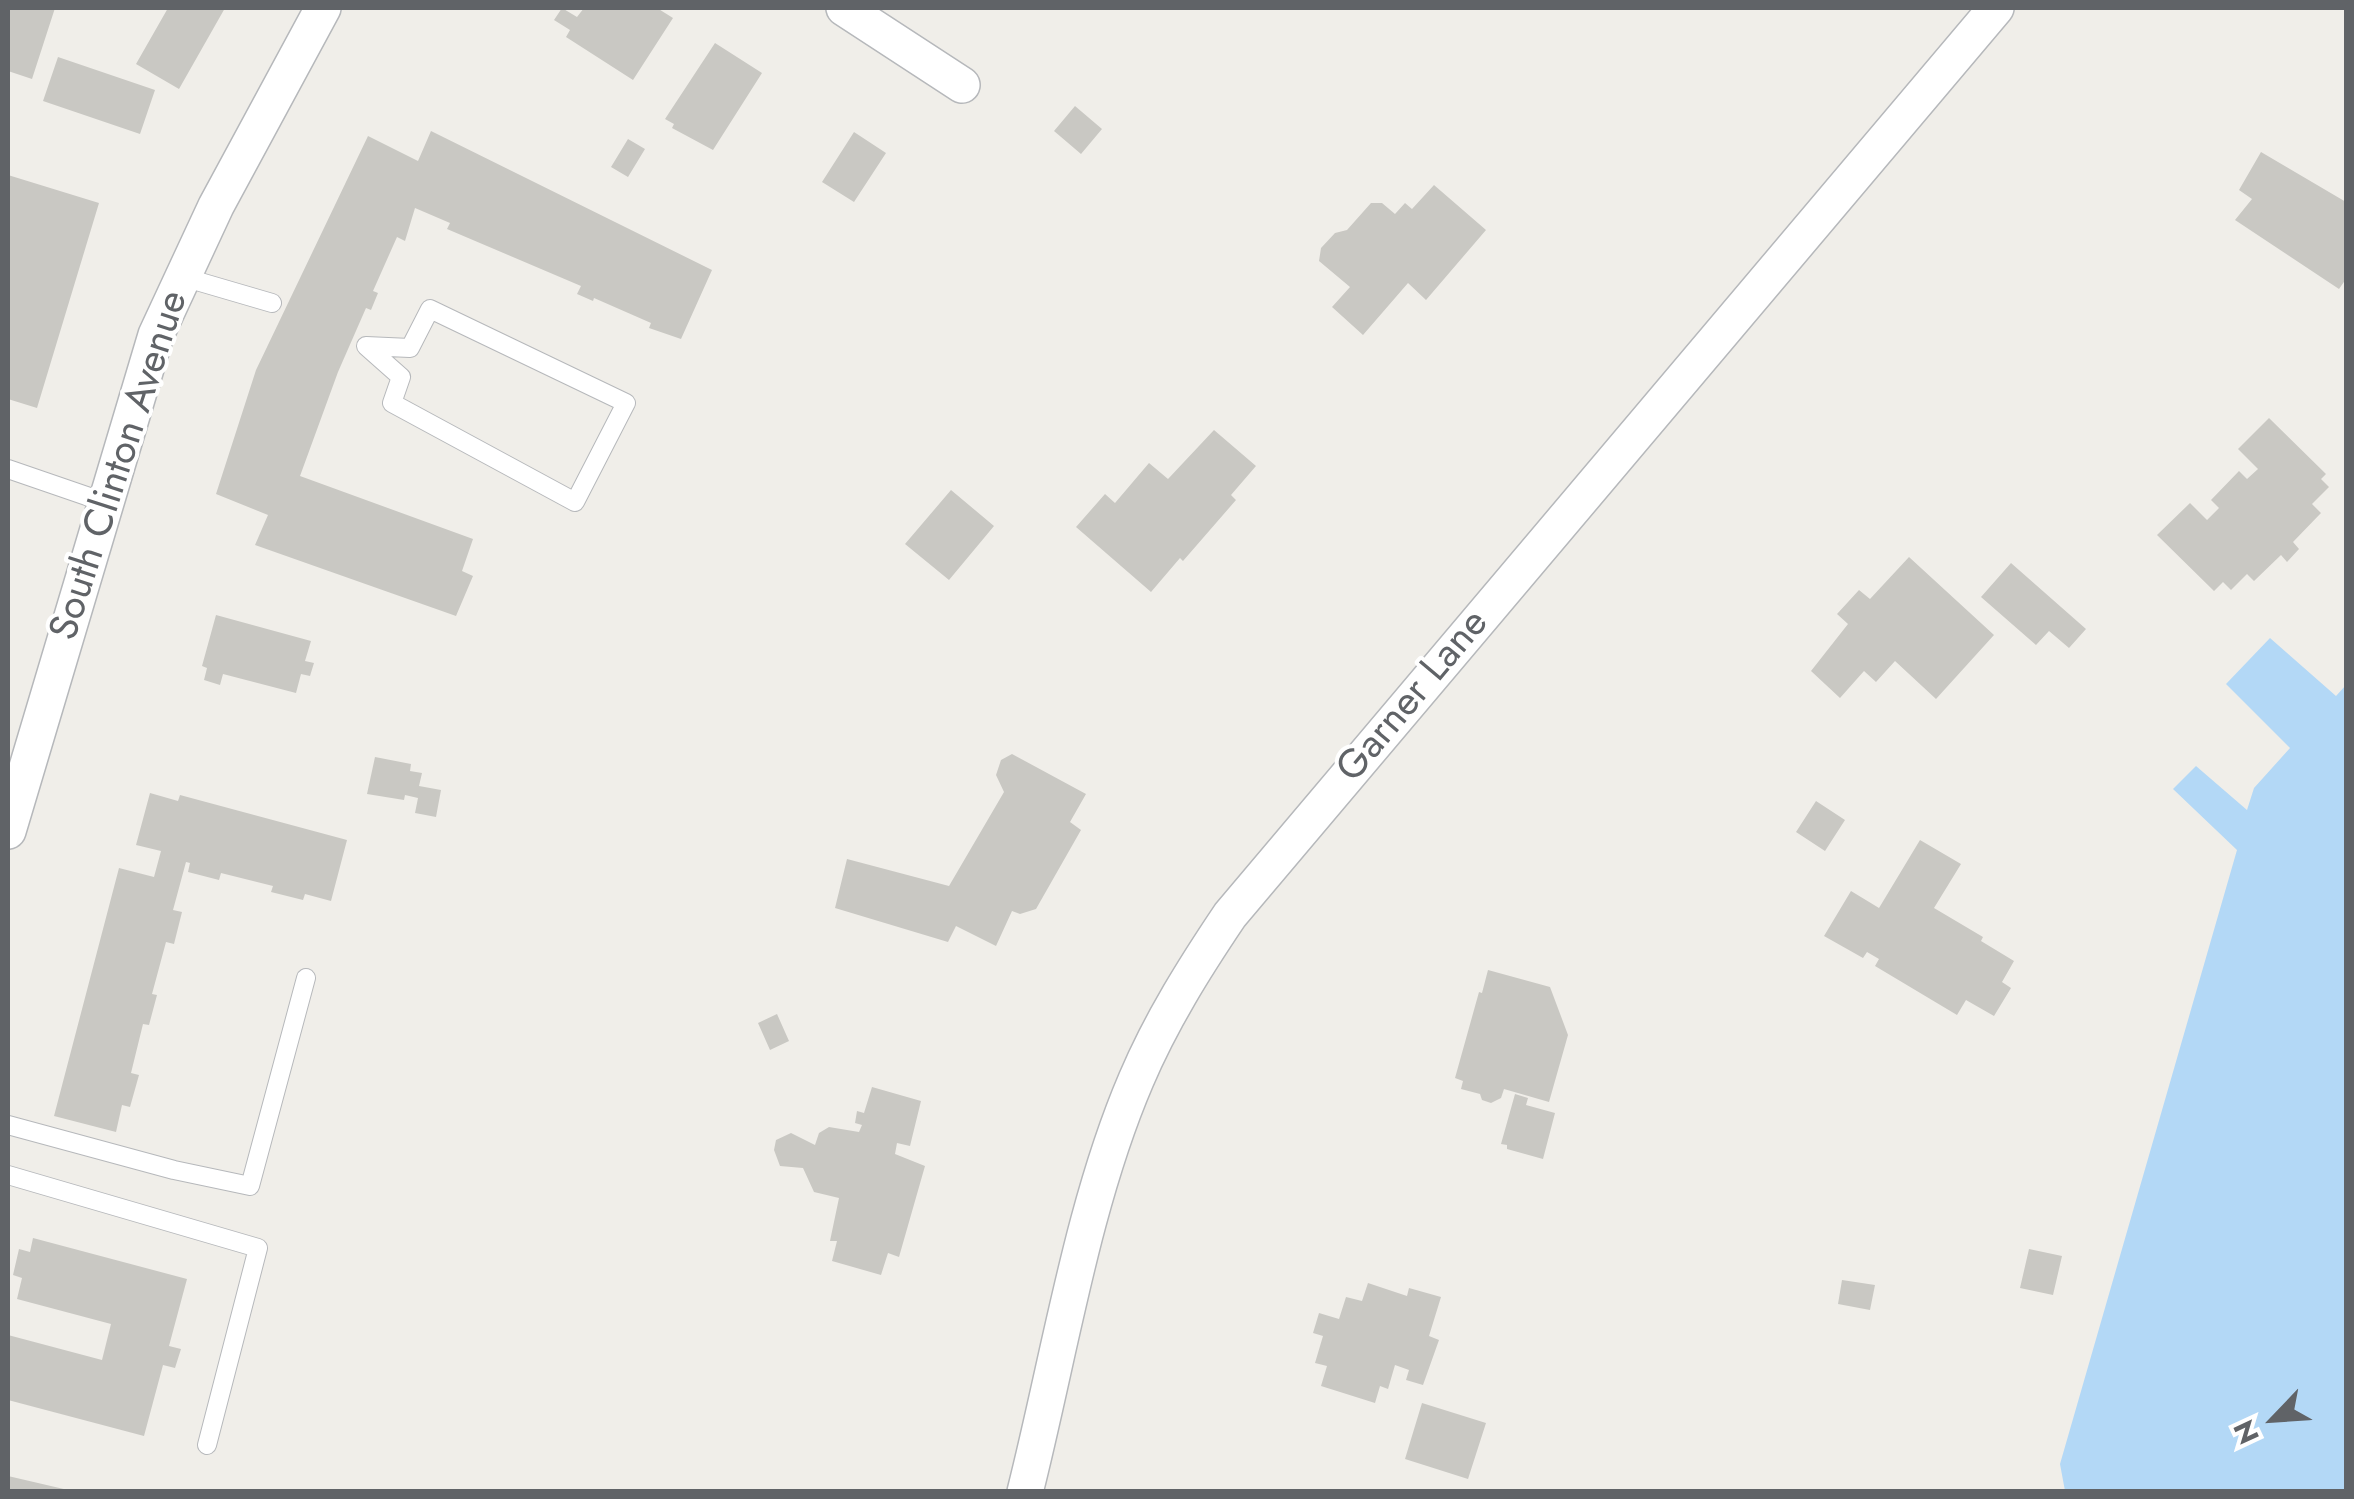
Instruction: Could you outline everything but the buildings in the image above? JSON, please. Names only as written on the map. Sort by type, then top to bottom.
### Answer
[{"type":"street","name":"South Clinton Avenue","points":[[8,832],[156,334],[216,206],[324,8]]},
{"type":"street","points":[[844,8],[962,84]]},
{"type":"street","name":"Garner Lane","points":[[1025,1492],[1093,1208],[1135,1082],[1184,984],[1230,914],[1996,8]]},
{"type":"lane","points":[[183,277],[272,302]]},
{"type":"lane","points":[[430,309],[626,403],[576,502],[392,403],[401,377],[366,346],[410,348],[430,309]]},
{"type":"lane","points":[[8,469],[104,502]]},
{"type":"lane","points":[[8,1125],[174,1170],[250,1186],[306,978]]},
{"type":"lane","points":[[8,1175],[258,1248],[207,1445]]},
{"type":"water","points":[[2270,638],[2336,696],[2346,685],[2346,1491],[2065,1491],[2060,1464],[2237,850],[2173,789],[2196,766],[2247,810],[2254,788],[2290,748],[2226,684]]}]
